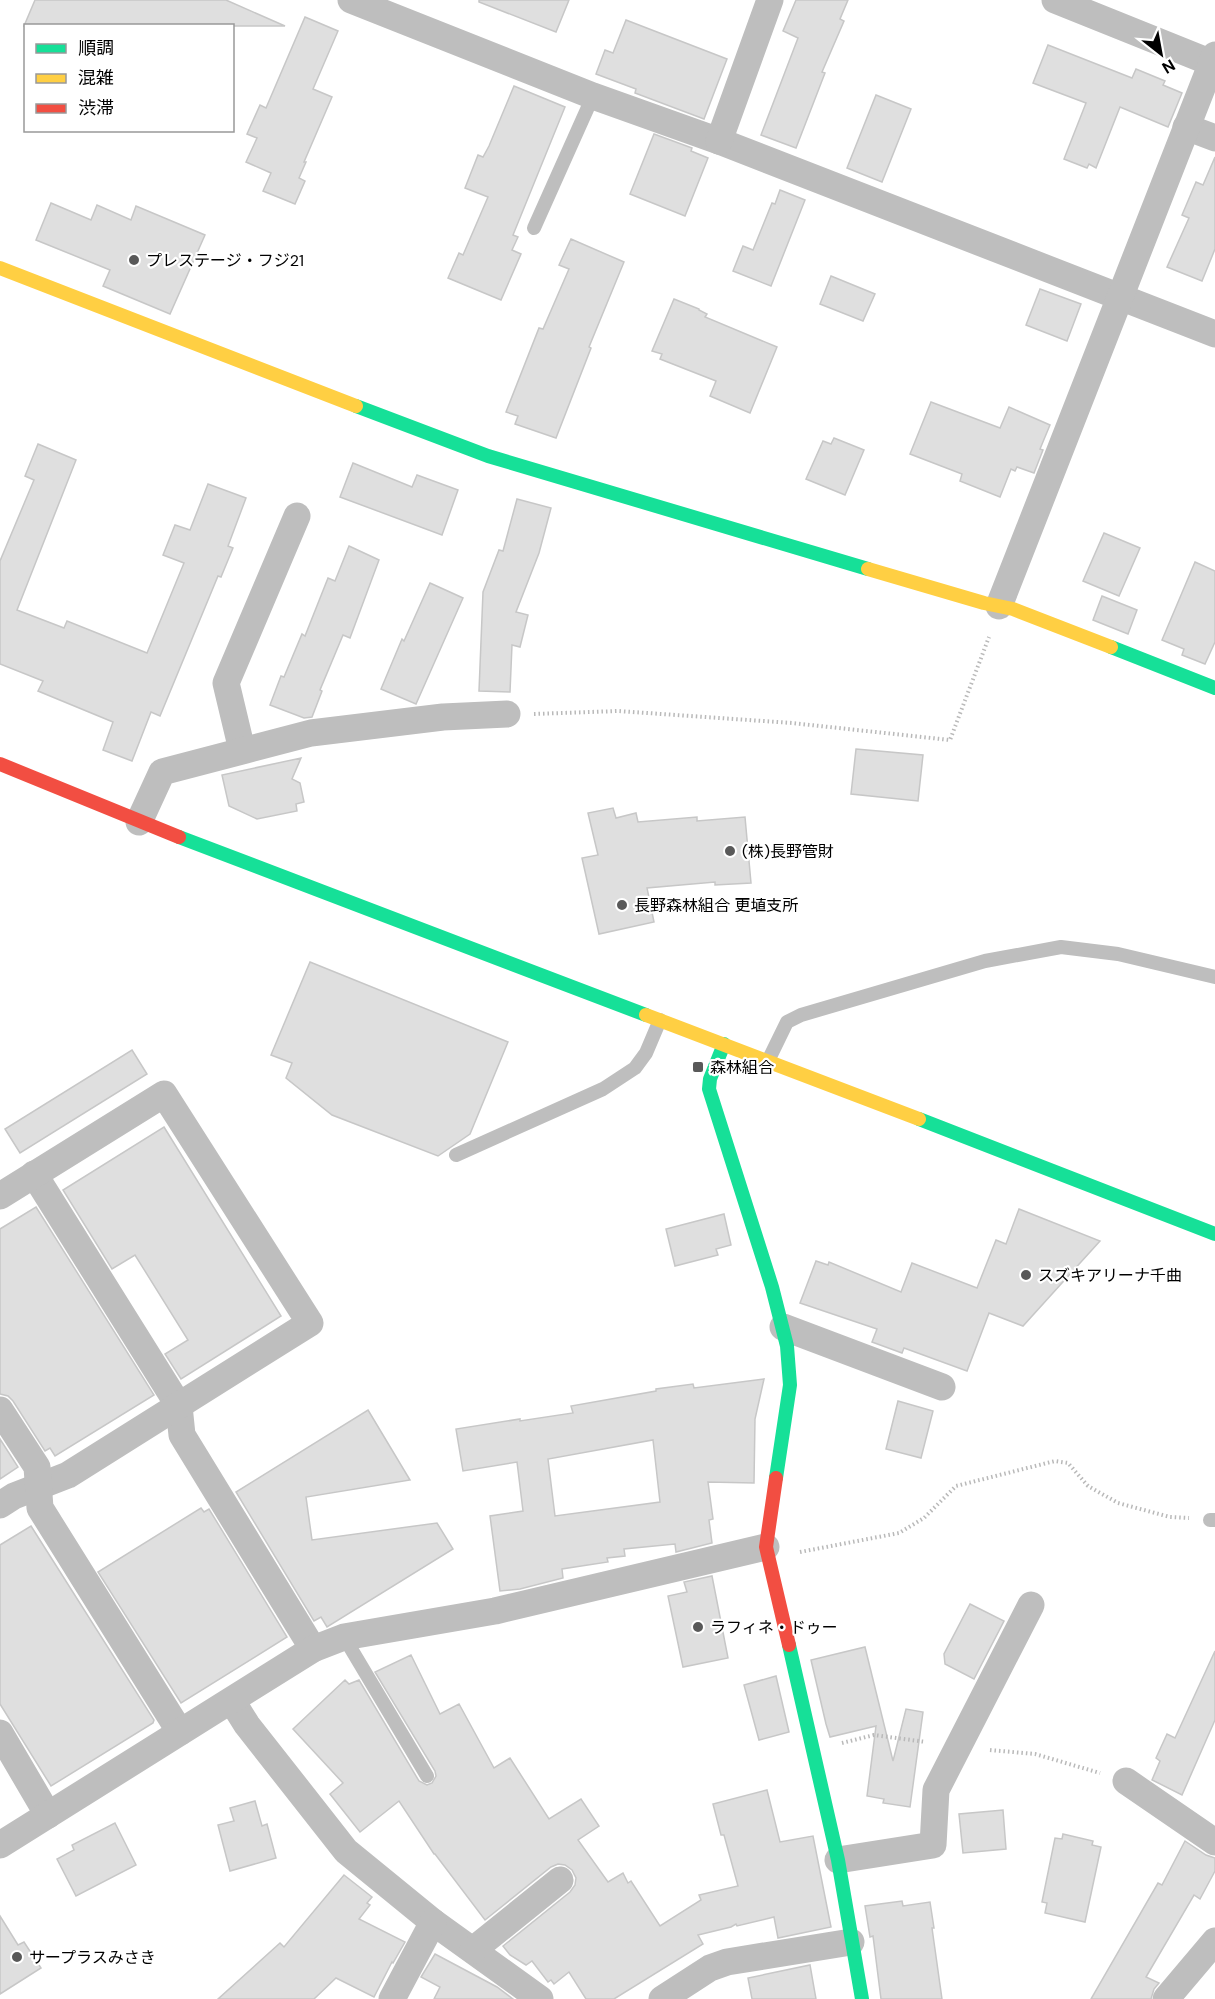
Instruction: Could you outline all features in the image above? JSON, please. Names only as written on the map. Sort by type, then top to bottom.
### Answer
[{"type":"street","points":[[351,0],[593,96],[719,141],[1215,334]]},
{"type":"street","points":[[719,141],[770,0]]},
{"type":"street","points":[[999,606],[1213,59],[1055,0]]},
{"type":"street","points":[[1186,127],[1215,138]]},
{"type":"street","points":[[0,268],[488,456],[1013,609],[1215,688]]},
{"type":"street","points":[[242,750],[226,683],[297,516]]},
{"type":"street","points":[[139,822],[162,772],[311,733],[443,717],[507,714]]},
{"type":"street","points":[[3,772],[724,1044],[1215,1234]]},
{"type":"street","points":[[724,1044],[710,1078],[710,1089],[788,1346],[790,1385],[766,1547],[838,1860],[862,1999]]},
{"type":"street","points":[[0,1196],[164,1094],[310,1323],[68,1475],[15,1496],[0,1505]]},
{"type":"street","points":[[34,1174],[179,1406],[182,1435],[313,1649]]},
{"type":"street","points":[[783,1328],[942,1387]]},
{"type":"street","points":[[0,1410],[37,1467],[40,1508],[180,1732]]},
{"type":"street","points":[[0,1845],[313,1649],[344,1637],[495,1611],[766,1547]]},
{"type":"street","points":[[838,1860],[933,1845],[936,1790],[1031,1605]]},
{"type":"street","points":[[232,1701],[247,1725],[346,1851],[433,1922],[540,1999]]},
{"type":"street","points":[[0,1733],[48,1815]]},
{"type":"street","points":[[1126,1781],[1215,1842]]},
{"type":"street","points":[[473,1950],[560,1880]]},
{"type":"street","points":[[392,1999],[433,1922]]},
{"type":"street","points":[[1166,1999],[1215,1941]]},
{"type":"street","points":[[662,1999],[710,1968],[727,1962],[851,1942]]},
{"type":"lane","points":[[534,228],[593,96]]},
{"type":"lane","points":[[768,1061],[787,1022],[801,1015],[985,962],[1061,947],[1118,954],[1215,977]]},
{"type":"lane","points":[[456,1155],[603,1089],[634,1068],[646,1053],[660,1020]]},
{"type":"lane","points":[[344,1637],[427,1776]]},
{"type":"path","points":[[507,714],[618,711],[792,723],[950,740],[999,606]]},
{"type":"path","points":[[766,1547],[781,1556],[899,1533],[924,1518],[956,1486],[1055,1461],[1068,1463],[1088,1486],[1118,1503],[1170,1517],[1213,1520]]},
{"type":"building","points":[[35,0],[226,0],[285,26],[234,26],[234,24],[25,24]]},
{"type":"building","points":[[479,0],[569,0],[556,32],[479,2]]},
{"type":"building","points":[[796,0],[848,0],[840,19],[844,21],[822,72],[825,73],[796,148],[761,135],[798,38],[783,31]]},
{"type":"building","points":[[305,17],[338,31],[313,89],[332,97],[304,162],[306,162],[299,178],[305,181],[295,204],[263,191],[271,173],[246,162],[257,138],[247,134],[260,105],[266,108]]},
{"type":"building","points":[[626,20],[727,59],[704,119],[635,93],[636,89],[596,74],[605,50],[613,53]]},
{"type":"building","points":[[1048,45],[1132,78],[1136,69],[1165,81],[1163,85],[1182,93],[1168,127],[1120,107],[1096,168],[1089,164],[1087,168],[1064,159],[1086,103],[1033,83]]},
{"type":"building","points":[[514,86],[565,107],[513,235],[518,237],[512,250],[521,254],[501,300],[448,278],[459,253],[463,255],[488,197],[465,188],[478,155],[483,157],[489,146]]},
{"type":"building","points":[[876,95],[911,109],[882,182],[847,168]]},
{"type":"building","points":[[654,134],[692,148],[691,151],[708,158],[685,216],[630,194]]},
{"type":"building","points":[[1215,157],[1215,249],[1202,281],[1167,267],[1189,218],[1182,215],[1196,182],[1203,185]]},
{"type":"building","points":[[780,190],[805,200],[771,286],[733,271],[743,246],[753,250],[772,203],[775,204]]},
{"type":"building","points":[[51,203],[91,220],[97,205],[131,220],[136,206],[205,235],[170,314],[103,286],[110,270],[36,240]]},
{"type":"building","points":[[571,239],[624,262],[589,347],[591,348],[556,438],[515,424],[518,416],[506,412],[539,328],[543,329],[569,269],[559,265]]},
{"type":"building","points":[[831,276],[875,294],[863,321],[820,304]]},
{"type":"building","points":[[1040,289],[1081,304],[1067,341],[1026,325]]},
{"type":"building","points":[[674,299],[699,309],[707,314],[705,317],[777,347],[750,413],[710,396],[716,381],[660,359],[662,354],[652,351]]},
{"type":"building","points":[[931,402],[1000,428],[1009,407],[1050,425],[1040,449],[1043,450],[1034,473],[1017,467],[1015,471],[1011,469],[1000,497],[960,481],[962,474],[910,454]]},
{"type":"building","points":[[834,438],[864,450],[845,495],[806,479],[823,441],[831,444]]},
{"type":"building","points":[[38,444],[76,460],[17,610],[64,628],[67,621],[147,653],[184,563],[163,555],[175,525],[190,530],[208,484],[246,498],[228,546],[233,548],[221,577],[218,576],[160,716],[151,712],[132,761],[103,750],[113,722],[38,691],[43,681],[0,664],[0,561],[34,480],[25,476]]},
{"type":"building","points":[[353,463],[412,487],[417,475],[458,490],[442,535],[340,497]]},
{"type":"building","points":[[517,499],[551,508],[539,553],[516,612],[528,615],[520,647],[512,645],[510,692],[479,691],[483,592],[499,550],[503,551]]},
{"type":"building","points":[[1104,533],[1140,548],[1119,596],[1083,581]]},
{"type":"building","points":[[349,546],[379,560],[350,638],[343,635],[320,690],[322,691],[312,717],[304,718],[270,705],[281,676],[284,677],[302,634],[305,636],[328,578],[335,581]]},
{"type":"building","points":[[1195,562],[1215,571],[1215,642],[1205,664],[1182,655],[1184,649],[1162,640]]},
{"type":"building","points":[[430,583],[463,598],[416,704],[381,689],[402,639],[404,641]]},
{"type":"building","points":[[1102,596],[1137,610],[1128,634],[1093,620]]},
{"type":"building","points":[[856,749],[923,755],[918,801],[851,794]]},
{"type":"building","points":[[301,758],[292,779],[300,783],[304,802],[296,804],[297,811],[257,819],[229,806],[222,775]]},
{"type":"building","points":[[613,808],[616,818],[636,813],[638,822],[697,817],[697,821],[745,817],[751,883],[715,885],[715,882],[647,888],[654,922],[599,934],[582,858],[598,855],[588,813]]},
{"type":"building","points":[[310,962],[508,1042],[470,1134],[438,1156],[332,1115],[286,1078],[292,1063],[271,1055]]},
{"type":"building","points":[[132,1050],[147,1074],[20,1153],[5,1129]]},
{"type":"building","points":[[164,1127],[281,1316],[181,1379],[165,1354],[188,1340],[135,1255],[112,1269],[63,1190]]},
{"type":"building","points":[[36,1207],[154,1395],[55,1456],[50,1448],[45,1451],[13,1401],[8,1396],[0,1394],[0,1229]]},
{"type":"building","points":[[1019,1209],[1100,1241],[1023,1326],[989,1313],[967,1371],[904,1348],[902,1353],[872,1342],[877,1329],[800,1303],[816,1261],[828,1265],[829,1262],[901,1292],[912,1263],[977,1288],[996,1240],[1006,1244]]},
{"type":"building","points":[[724,1214],[731,1245],[716,1249],[718,1255],[675,1266],[666,1229]]},
{"type":"building","points":[[764,1379],[755,1419],[754,1483],[708,1482],[713,1519],[709,1520],[712,1543],[676,1552],[675,1544],[624,1549],[625,1556],[607,1558],[608,1562],[562,1569],[563,1578],[520,1589],[500,1591],[490,1516],[523,1511],[517,1462],[463,1471],[456,1429],[573,1413],[571,1406],[656,1391],[656,1389],[693,1384],[694,1388]],"holes":[[[653,1440],[660,1502],[555,1516],[548,1459]]]},
{"type":"building","points":[[898,1401],[933,1411],[921,1458],[886,1449]]},
{"type":"building","points":[[368,1410],[410,1480],[306,1497],[312,1540],[437,1523],[453,1549],[327,1627],[321,1617],[314,1621],[236,1492]]},
{"type":"building","points":[[0,1439],[18,1467],[0,1479]]},
{"type":"building","points":[[201,1508],[204,1512],[209,1509],[287,1637],[181,1703],[98,1572]]},
{"type":"building","points":[[31,1526],[154,1720],[153,1723],[51,1786],[0,1704],[0,1545]]},
{"type":"building","name":"ラフィネ・ドゥー","points":[[712,1576],[728,1658],[683,1667],[668,1596],[687,1592],[684,1582]]},
{"type":"building","points":[[970,1604],[1004,1621],[974,1679],[945,1664],[944,1654]]},
{"type":"building","points":[[865,1647],[893,1761],[906,1709],[923,1712],[910,1807],[883,1803],[884,1799],[867,1796],[876,1726],[830,1737],[826,1724],[811,1660]]},
{"type":"building","points":[[1215,1651],[1215,1720],[1182,1795],[1152,1780],[1160,1761],[1156,1758],[1167,1734],[1175,1738]]},
{"type":"building","points":[[411,1655],[440,1714],[459,1704],[494,1768],[510,1758],[549,1819],[581,1799],[599,1826],[578,1840],[608,1882],[623,1873],[628,1883],[631,1881],[660,1926],[701,1900],[699,1895],[738,1886],[713,1804],[767,1790],[780,1842],[813,1836],[831,1927],[778,1938],[774,1917],[737,1926],[736,1924],[698,1935],[703,1944],[614,1999],[586,1999],[569,1972],[554,1984],[551,1980],[548,1982],[532,1961],[526,1965],[510,1955],[503,1946],[570,1892],[575,1885],[576,1878],[572,1870],[565,1865],[558,1864],[551,1867],[485,1920],[434,1854],[399,1801],[360,1832],[330,1794],[343,1783],[293,1729],[345,1680],[349,1684],[359,1680],[419,1781],[427,1785],[432,1783],[436,1776],[435,1771],[375,1672]]},
{"type":"building","points":[[776,1676],[789,1732],[759,1740],[744,1685]]},
{"type":"building","points":[[255,1801],[262,1826],[267,1824],[276,1858],[230,1871],[218,1825],[234,1821],[230,1808]]},
{"type":"building","points":[[1003,1810],[1006,1849],[963,1853],[959,1814]]},
{"type":"building","points":[[115,1823],[136,1865],[76,1896],[57,1859],[74,1850],[72,1845]]},
{"type":"building","points":[[1063,1834],[1093,1841],[1092,1845],[1101,1847],[1085,1922],[1045,1913],[1047,1903],[1042,1902],[1055,1838],[1062,1839]]},
{"type":"building","points":[[1185,1841],[1206,1855],[1215,1858],[1215,1871],[1200,1899],[1194,1895],[1146,1977],[1159,1983],[1151,1999],[1091,1999],[1158,1883],[1162,1885]]},
{"type":"building","points":[[344,1875],[372,1897],[367,1903],[370,1905],[359,1919],[405,1942],[374,1997],[336,1978],[314,1999],[218,1999],[280,1943],[284,1947]]},
{"type":"building","points":[[902,1901],[903,1906],[930,1902],[942,1999],[881,1999],[873,1936],[870,1937],[865,1906]]},
{"type":"building","name":"サープラスみさき","points":[[0,1916],[18,1945],[24,1942],[41,1968],[0,1994]]},
{"type":"building","points":[[435,1954],[497,1987],[513,1999],[434,1999],[440,1987],[421,1977]]},
{"type":"building","points":[[810,1965],[816,1999],[752,1999],[748,1978]]},
{"type":"traffic: fast","points":[[356,406],[488,456],[868,569]]},
{"type":"traffic: fast","points":[[1111,647],[1215,688]]},
{"type":"traffic: fast","points":[[179,837],[646,1015]]},
{"type":"traffic: fast","points":[[724,1044],[710,1079],[709,1089],[772,1287],[787,1346],[790,1385],[776,1478]]},
{"type":"traffic: fast","points":[[919,1119],[1215,1234]]},
{"type":"traffic: fast","points":[[789,1645],[838,1860],[862,1999]]},
{"type":"traffic: slow","points":[[0,268],[356,406]]},
{"type":"traffic: slow","points":[[868,569],[984,603],[1013,609],[1111,647]]},
{"type":"traffic: slow","points":[[646,1015],[919,1119]]},
{"type":"traffic: jam","points":[[0,764],[179,837]]},
{"type":"traffic: jam","points":[[776,1478],[766,1547],[789,1645]]},
{"type":"place","name":"プレステージ・フジ21","points":[[134,260]]},
{"type":"place","name":"(株)長野管財","points":[[730,851]]},
{"type":"place","name":"長野森林組合 更埴支所","points":[[622,905]]},
{"type":"place","name":"森林組合","points":[[698,1067]]},
{"type":"place","name":"スズキアリーナ千曲","points":[[1026,1275]]},
{"type":"place","name":"ラフィネ・ドゥー","points":[[698,1627]]},
{"type":"place","name":"サープラスみさき","points":[[17,1957]]}]
